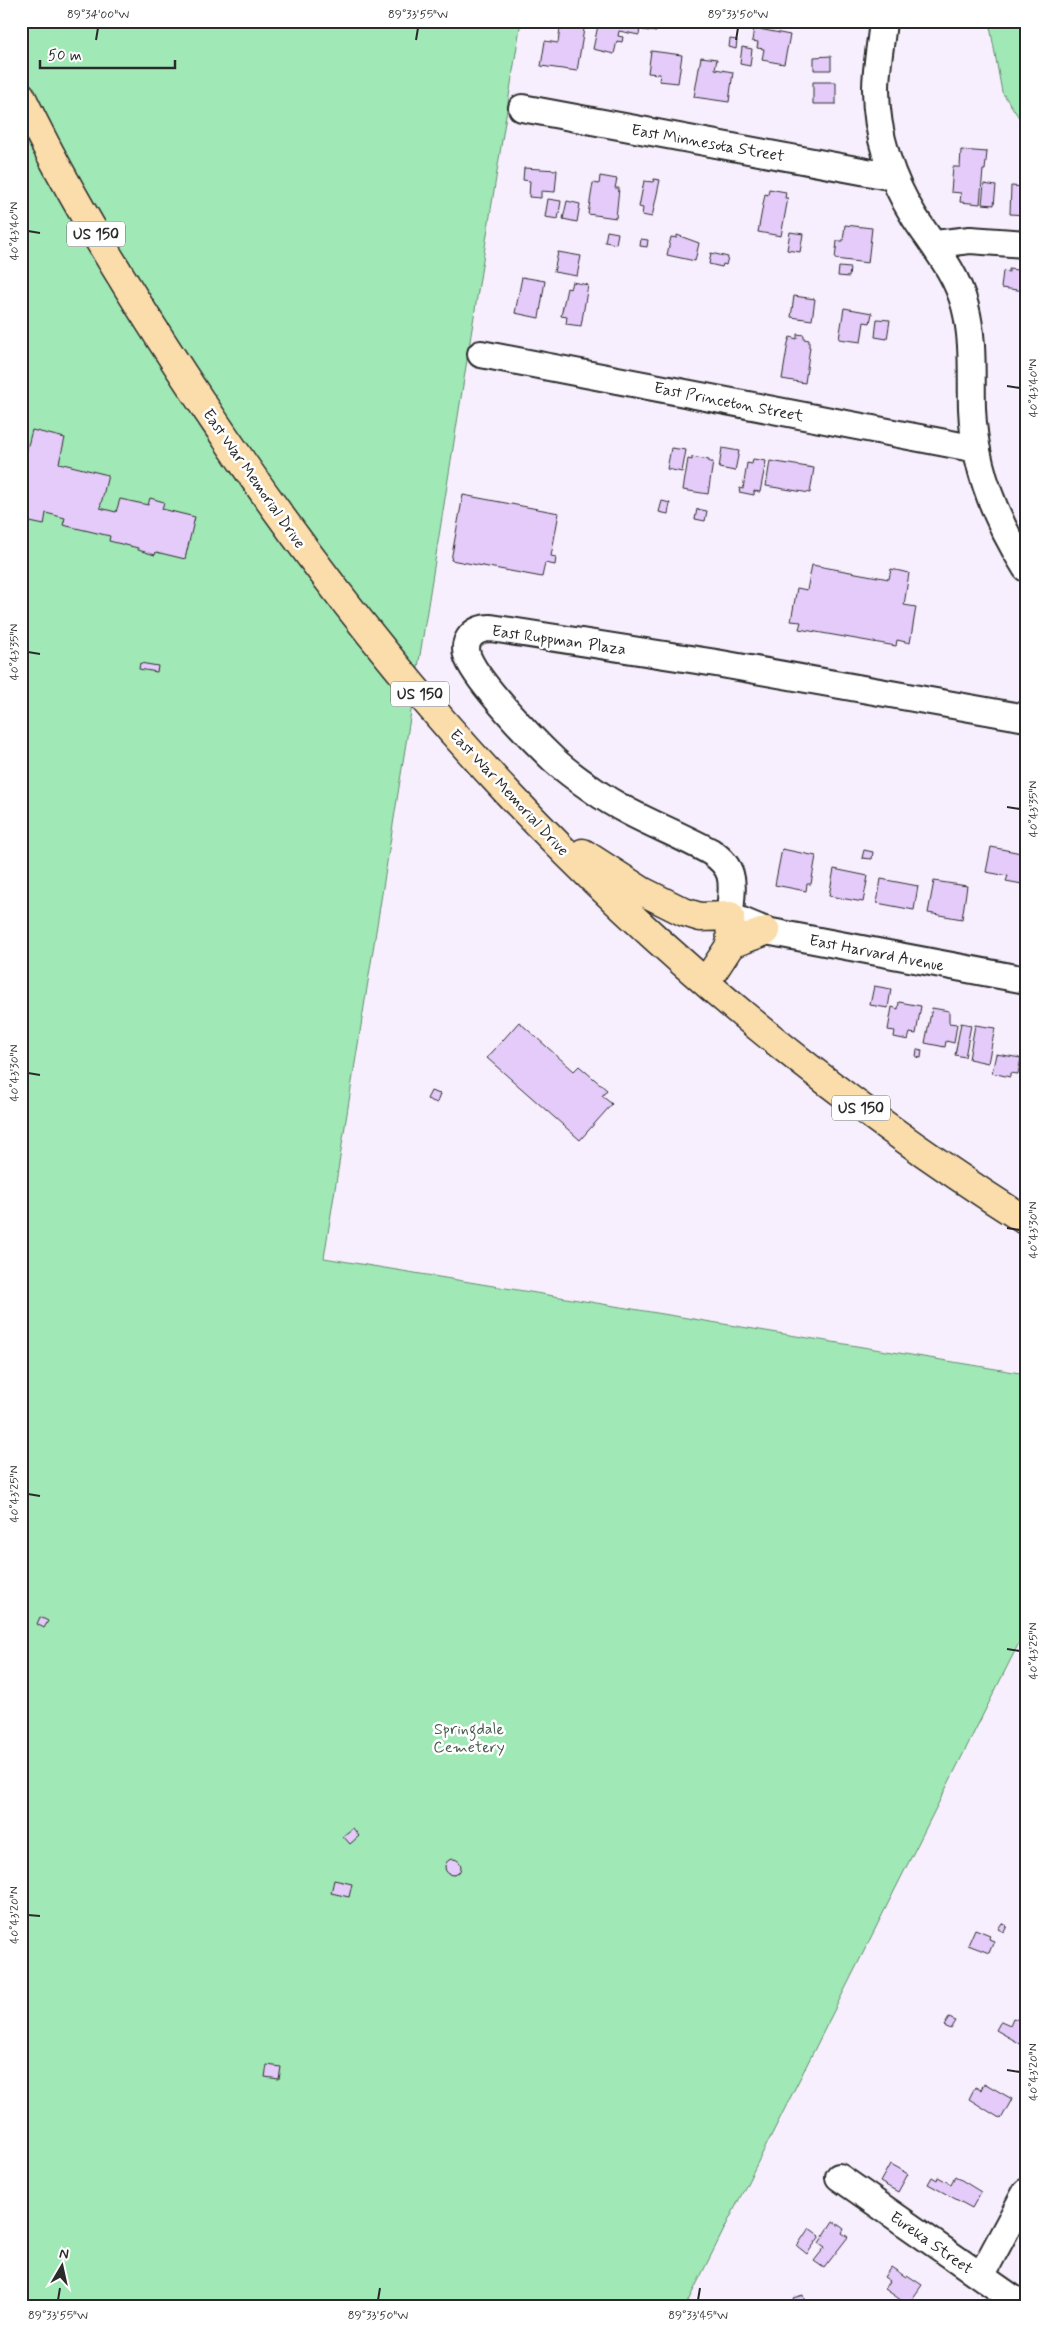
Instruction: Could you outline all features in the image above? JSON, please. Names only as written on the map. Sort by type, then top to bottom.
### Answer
[{"type":"highway","name":"East War Memorial Drive","points":[[21,96],[89,221],[162,344],[248,470],[356,617],[498,782],[601,888],[763,1031],[861,1108],[963,1180],[1026,1221]]},
{"type":"highway","points":[[498,782],[568,842],[642,891],[684,912],[700,917],[730,916],[731,944],[706,982]]},
{"type":"highway","points":[[731,944],[766,931]]},
{"type":"street","points":[[883,21],[876,88],[884,146],[894,177],[915,218],[950,268],[962,298],[967,315],[972,354],[972,409],[977,449],[984,479],[999,520],[1026,568]]},
{"type":"street","name":"East Minnesota Street","points":[[522,108],[894,177]]},
{"type":"street","points":[[935,244],[970,240],[1026,244]]},
{"type":"street","name":"East Princeton Street","points":[[481,354],[977,449]]},
{"type":"street","name":"East Ruppman Plaza","points":[[730,916],[732,875],[725,863],[711,852],[596,792],[555,760],[506,708],[475,669],[466,651],[466,644],[470,636],[483,628],[499,630],[716,663],[1026,718]]},
{"type":"street","name":"East Harvard Avenue","points":[[730,916],[766,931],[1026,980]]},
{"type":"street","name":"Eureka Street","points":[[839,2177],[1025,2307]]},
{"type":"street","points":[[981,2276],[1026,2192]]},
{"type":"green space","name":"Springdale Cemetery","points":[[21,21],[521,21],[324,1258],[1026,1374],[1026,1629],[685,2307],[21,2307]]},
{"type":"green space","points":[[989,21],[1026,21],[1026,128],[1002,92]]},
{"type":"building","points":[[561,21],[585,23],[577,71],[541,66],[545,41],[558,43]]},
{"type":"building","points":[[599,21],[641,21],[639,35],[619,31],[618,36],[623,37],[622,42],[617,41],[614,54],[593,49]]},
{"type":"building","points":[[645,21],[658,21],[656,32],[643,30]]},
{"type":"building","points":[[754,28],[790,35],[784,64],[762,60],[764,49],[757,48],[758,42],[752,41]]},
{"type":"building","points":[[730,39],[737,40],[736,49],[729,47]]},
{"type":"building","points":[[742,47],[752,49],[750,66],[740,64]]},
{"type":"building","points":[[651,51],[682,55],[678,83],[659,81],[660,74],[648,73]]},
{"type":"building","points":[[831,56],[831,70],[814,70],[814,57]]},
{"type":"building","points":[[701,57],[717,59],[715,69],[733,72],[729,102],[694,97]]},
{"type":"building","points":[[813,82],[836,82],[836,104],[813,104]]},
{"type":"building","points":[[961,150],[987,152],[985,170],[983,170],[980,204],[960,202],[961,193],[951,192],[953,167],[960,167]]},
{"type":"building","points":[[524,168],[557,170],[555,192],[541,191],[541,198],[529,197],[530,181],[523,180]]},
{"type":"building","points":[[600,176],[617,179],[615,188],[619,188],[616,218],[588,214],[593,183],[599,184]]},
{"type":"building","points":[[654,179],[660,180],[652,217],[642,215],[643,208],[639,207],[644,181],[653,182]]},
{"type":"building","points":[[984,184],[996,186],[994,205],[982,204]]},
{"type":"building","points":[[1011,186],[1026,187],[1026,215],[1010,214]]},
{"type":"building","points":[[769,189],[786,192],[785,198],[788,198],[781,236],[758,232],[765,194],[768,195]]},
{"type":"building","points":[[548,199],[561,201],[558,219],[545,217]]},
{"type":"building","points":[[567,201],[580,204],[577,222],[563,219]]},
{"type":"building","points":[[845,225],[872,228],[868,263],[835,259],[837,241],[843,241]]},
{"type":"building","points":[[607,231],[618,233],[616,244],[605,242]]},
{"type":"building","points":[[790,232],[803,234],[800,252],[787,250]]},
{"type":"building","points":[[677,235],[699,243],[695,261],[667,255],[671,237],[677,238]]},
{"type":"building","points":[[641,239],[648,240],[647,247],[640,246]]},
{"type":"building","points":[[558,252],[581,256],[577,276],[554,272]]},
{"type":"building","points":[[711,253],[728,257],[726,265],[723,264],[722,267],[709,264]]},
{"type":"building","points":[[839,267],[850,268],[849,277],[838,276]]},
{"type":"building","points":[[1009,269],[1026,271],[1026,291],[1001,288],[1003,271],[1009,272]]},
{"type":"building","points":[[522,277],[545,281],[539,318],[515,313]]},
{"type":"building","points":[[572,282],[588,285],[581,326],[566,324],[567,317],[561,316],[567,288],[570,289]]},
{"type":"building","points":[[794,296],[815,299],[812,320],[791,317]]},
{"type":"building","points":[[844,308],[872,313],[870,323],[864,322],[861,342],[839,339]]},
{"type":"building","points":[[877,319],[890,320],[887,339],[875,337]]},
{"type":"building","points":[[797,334],[804,335],[804,339],[809,340],[810,347],[805,383],[782,379],[790,337],[797,339]]},
{"type":"building","points":[[32,430],[65,438],[59,463],[108,475],[100,508],[116,512],[120,499],[148,505],[150,498],[164,502],[162,509],[195,517],[185,559],[156,552],[155,555],[138,550],[138,548],[109,541],[110,536],[63,525],[65,518],[46,513],[44,525],[21,520],[21,473]]},
{"type":"building","points":[[671,448],[686,450],[682,472],[667,469]]},
{"type":"building","points":[[722,448],[739,451],[735,471],[719,468]]},
{"type":"building","points":[[692,457],[713,462],[708,494],[683,490],[688,459],[692,460]]},
{"type":"building","points":[[753,459],[766,461],[760,492],[754,491],[754,495],[739,492],[740,488],[743,489],[747,463],[752,464]]},
{"type":"building","points":[[770,461],[814,468],[810,493],[766,486]]},
{"type":"building","points":[[463,495],[559,513],[551,556],[556,557],[555,565],[545,563],[542,577],[451,560]]},
{"type":"building","points":[[662,501],[670,503],[668,514],[659,512]]},
{"type":"building","points":[[697,509],[707,511],[705,521],[695,519]]},
{"type":"building","points":[[812,565],[889,579],[891,569],[909,573],[904,605],[916,607],[910,643],[897,640],[896,646],[799,629],[801,622],[791,621],[797,588],[807,590]]},
{"type":"building","points":[[140,663],[158,666],[157,672],[139,669]]},
{"type":"building","points":[[991,847],[1026,854],[1022,884],[1006,881],[1008,876],[986,872]]},
{"type":"building","points":[[782,849],[816,856],[811,884],[807,884],[806,891],[775,885]]},
{"type":"building","points":[[864,850],[873,852],[872,859],[862,858]]},
{"type":"building","points":[[834,869],[868,876],[863,902],[829,896]]},
{"type":"building","points":[[881,879],[918,886],[914,910],[877,903]]},
{"type":"building","points":[[934,881],[967,886],[962,919],[928,913]]},
{"type":"building","points":[[874,986],[891,989],[888,1008],[870,1005]]},
{"type":"building","points":[[899,1002],[921,1006],[916,1034],[910,1033],[908,1040],[894,1037],[895,1031],[888,1030],[892,1007],[898,1009]]},
{"type":"building","points":[[932,1008],[949,1011],[949,1023],[957,1024],[954,1043],[946,1041],[945,1047],[925,1043]]},
{"type":"building","points":[[519,1022],[574,1071],[579,1066],[607,1090],[602,1096],[612,1104],[580,1140],[487,1058]]},
{"type":"building","points":[[961,1023],[971,1025],[965,1057],[955,1055]]},
{"type":"building","points":[[975,1025],[995,1028],[988,1063],[969,1059]]},
{"type":"building","points":[[1026,1027],[1026,1060],[1021,1059]]},
{"type":"building","points":[[917,1049],[922,1050],[921,1058],[916,1057]]},
{"type":"building","points":[[996,1054],[1021,1058],[1018,1074],[1010,1073],[1010,1077],[992,1073]]},
{"type":"building","points":[[431,1091],[440,1094],[437,1103],[427,1099]]},
{"type":"building","points":[[40,1617],[48,1621],[44,1628],[37,1624]]},
{"type":"building","points":[[353,1828],[359,1836],[350,1844],[343,1836]]},
{"type":"building","points":[[453,1859],[459,1861],[461,1867],[459,1873],[453,1875],[447,1873],[445,1867],[447,1861]]},
{"type":"building","points":[[334,1880],[352,1884],[349,1897],[331,1893]]},
{"type":"building","points":[[1002,1923],[1007,1926],[1004,1932],[998,1929]]},
{"type":"building","points":[[975,1929],[990,1935],[989,1939],[994,1941],[989,1953],[968,1945]]},
{"type":"building","points":[[949,2018],[956,2021],[951,2029],[944,2026]]},
{"type":"building","points":[[1013,2018],[1026,2022],[1026,2047],[996,2030],[1001,2021],[1010,2025]]},
{"type":"building","points":[[267,2065],[281,2067],[279,2079],[265,2077]]},
{"type":"building","points":[[984,2083],[1012,2099],[1001,2119],[969,2099],[975,2087],[981,2090]]},
{"type":"building","points":[[890,2164],[908,2174],[898,2192],[880,2182]]},
{"type":"building","points":[[955,2176],[981,2192],[972,2208],[928,2184],[932,2177],[937,2180],[938,2177],[951,2184]]},
{"type":"building","points":[[833,2221],[844,2229],[842,2233],[848,2237],[824,2268],[814,2261],[825,2247],[819,2243]]},
{"type":"building","points":[[809,2228],[820,2236],[807,2254],[797,2246]]},
{"type":"building","points":[[891,2267],[922,2285],[908,2305],[885,2289],[890,2281],[884,2277]]},
{"type":"building","points":[[803,2295],[805,2303],[795,2305],[793,2298]]}]
